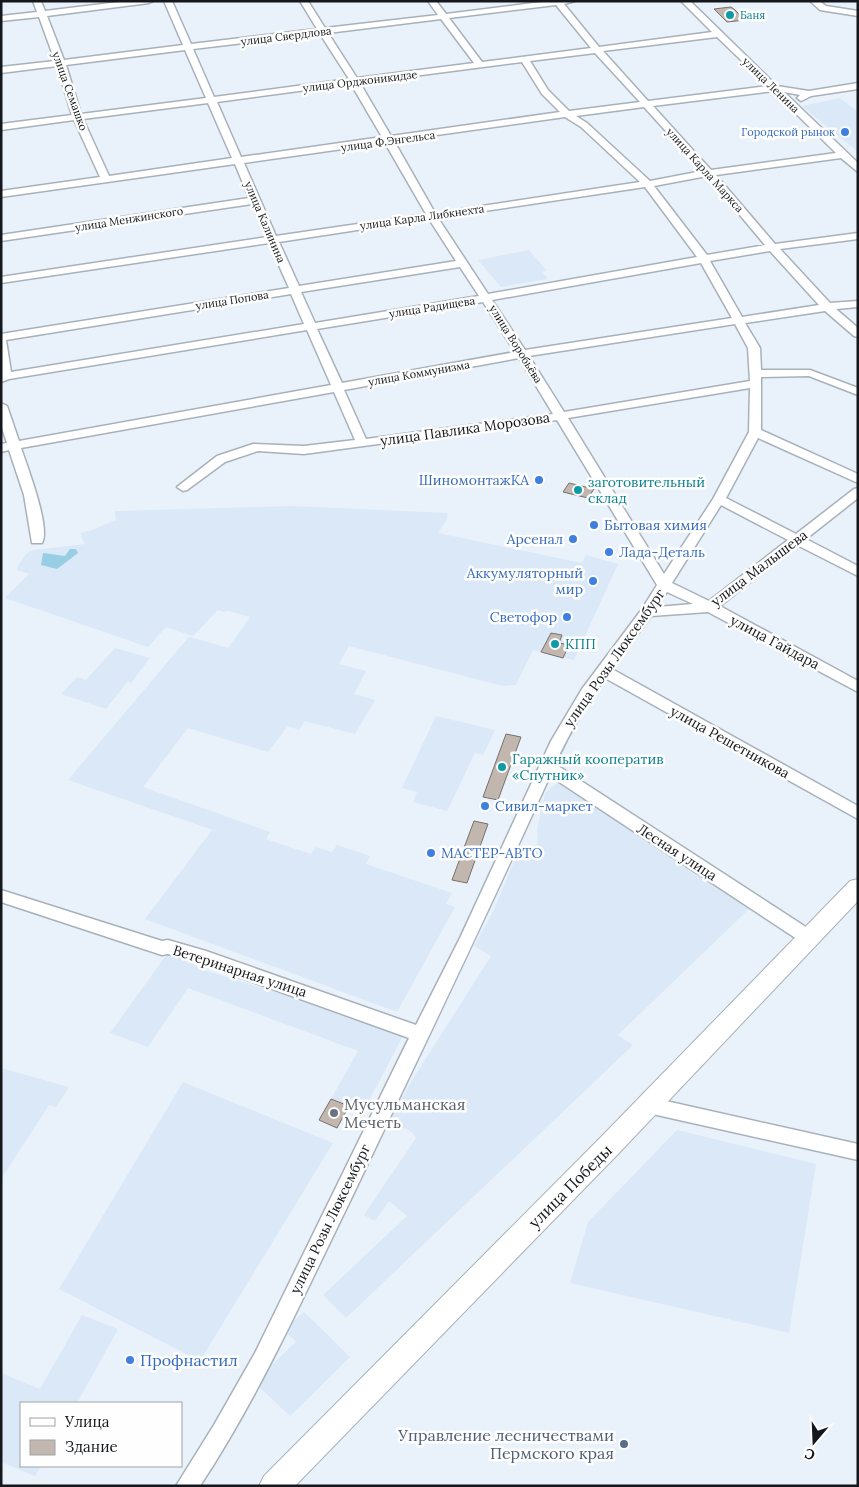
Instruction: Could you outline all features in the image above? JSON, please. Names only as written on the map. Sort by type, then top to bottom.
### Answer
[{"type":"street","name":"улица Семашко","points":[[37,1],[61,64],[77,117],[106,179]]},
{"type":"street","points":[[1,19],[149,1]]},
{"type":"street","name":"улица Калинина","points":[[168,1],[362,444]]},
{"type":"street","name":"улица Воробьёва","points":[[304,1],[354,81],[432,216],[561,416],[664,585]]},
{"type":"street","points":[[432,1],[480,65]]},
{"type":"street","name":"улица Свердлова","points":[[1,70],[190,49],[571,1]]},
{"type":"street","name":"улица Ленина","points":[[685,1],[858,169]]},
{"type":"street","points":[[814,1],[823,8],[858,14]]},
{"type":"street","name":"улица Карла Маркса","points":[[558,2],[594,46],[709,173],[772,247],[827,307],[858,334]]},
{"type":"street","name":"улица Орджоникидзе","points":[[1,127],[525,60],[576,52],[594,46],[718,34]]},
{"type":"street","name":"улица Розы Люксембург","points":[[187,1486],[222,1433],[262,1360],[468,938],[546,766],[571,716],[602,670],[647,612],[719,499],[755,432],[756,379],[754,348],[704,259],[648,184],[584,125],[567,114],[545,92],[525,60]]},
{"type":"street","points":[[790,103],[809,94],[858,86]]},
{"type":"street","name":"улица Ф.Энгельса","points":[[1,194],[388,141],[567,114],[775,88],[809,94]]},
{"type":"street","name":"улица Карла Либкнехта","points":[[1,280],[648,184],[709,173],[843,155]]},
{"type":"street","name":"улица Менжинского","points":[[1,238],[256,200]]},
{"type":"street","name":"улица Радищева","points":[[4,377],[486,298],[772,247],[858,236]]},
{"type":"street","name":"улица Попова","points":[[1,340],[464,263]]},
{"type":"street","name":"улица Коммунизма","points":[[7,448],[522,354],[740,322],[827,307],[858,304]]},
{"type":"street","points":[[1,340],[4,377]]},
{"type":"street","name":"улица Павлика Морозова","points":[[183,487],[221,459],[252,448],[304,450],[362,444],[561,416],[756,379],[810,372],[858,392]]},
{"type":"street","points":[[1,406],[7,448],[30,495],[38,532],[37,540]]},
{"type":"street","points":[[755,432],[858,479]]},
{"type":"street","name":"улица Малышева","points":[[647,612],[710,607],[858,492]]},
{"type":"street","points":[[719,499],[858,572]]},
{"type":"street","name":"улица Гайдара","points":[[664,585],[710,607],[858,687]]},
{"type":"street","name":"улица Решетникова","points":[[602,670],[858,813]]},
{"type":"street","name":"Лесная улица","points":[[546,766],[809,938]]},
{"type":"street","name":"улица Победы","points":[[274,1484],[648,1106],[858,887]]},
{"type":"street","name":"Ветеринарная улица","points":[[1,896],[162,948],[168,947],[200,956],[420,1034]]},
{"type":"street","points":[[648,1106],[858,1152]]},
{"type":"street","points":[[198,1486],[222,1433]]},
{"type":"shaded area","name":"Городской рынок","points":[[840,98],[858,112],[858,152],[802,106]]},
{"type":"shaded area","points":[[529,250],[547,271],[542,272],[548,279],[501,287],[478,260]]},
{"type":"shaded area","points":[[294,506],[447,513],[447,519],[438,533],[582,563],[586,555],[618,564],[574,660],[533,650],[516,685],[503,686],[349,646],[339,664],[366,671],[354,694],[375,700],[355,734],[305,721],[299,730],[288,726],[268,752],[188,728],[143,787],[270,832],[266,839],[311,854],[316,847],[332,852],[337,845],[370,856],[366,864],[452,893],[446,904],[455,907],[397,1012],[145,919],[212,830],[216,831],[68,780],[187,639],[190,637],[228,648],[250,617],[218,610],[193,636],[166,627],[148,647],[5,598],[29,574],[17,570],[27,553],[33,550],[85,544],[80,533],[116,520],[115,511]]},
{"type":"shaded area","points":[[115,648],[150,658],[131,683],[127,682],[106,709],[61,694],[77,677],[86,680]]},
{"type":"shaded area","points":[[436,716],[495,730],[483,755],[475,753],[447,811],[413,802],[417,792],[402,788]]},
{"type":"shaded area","points":[[557,783],[751,907],[618,1035],[633,1045],[346,1318],[323,1295],[407,1216],[389,1201],[375,1221],[364,1215],[416,1138],[412,1132],[389,1121],[414,1077],[491,956],[474,946],[492,914],[514,862],[538,843],[537,829],[545,793]]},
{"type":"shaded area","points":[[170,950],[201,969],[405,1032],[363,1112],[331,1099],[358,1051],[188,988],[148,1047],[110,1033]]},
{"type":"shaded area","points":[[1,1068],[69,1087],[56,1107],[49,1105],[1,1179]]},
{"type":"shaded area","points":[[183,1082],[333,1143],[200,1361],[59,1289]]},
{"type":"shaded area","points":[[677,1130],[816,1164],[789,1333],[570,1283],[588,1222]]},
{"type":"shaded area","points":[[304,1312],[350,1357],[290,1416],[254,1382],[296,1342],[284,1330]]},
{"type":"shaded area","points":[[82,1315],[118,1329],[78,1402],[20,1402],[20,1467],[40,1467],[35,1476],[1,1462],[1,1373],[40,1389]]},
{"type":"water","points":[[70,549],[76,549],[78,553],[57,569],[41,565],[43,553],[65,556]]},
{"type":"building","name":"Баня","points":[[731,7],[745,20],[727,22],[714,9]]},
{"type":"building","name":"заготовительный склад","points":[[569,483],[594,489],[588,498],[563,492]]},
{"type":"building","name":"КПП","points":[[551,633],[562,635],[559,643],[569,645],[563,658],[541,652]]},
{"type":"building","name":"Гаражный кооператив «Спутник»","points":[[506,734],[521,737],[498,800],[483,797]]},
{"type":"building","points":[[474,821],[488,824],[467,883],[452,880]]},
{"type":"building","name":"Мусульманская Мечеть","points":[[331,1099],[349,1106],[337,1128],[319,1120]]},
{"type":"place","name":"Баня","points":[[730,15]]},
{"type":"place","name":"Городской рынок","points":[[845,132]]},
{"type":"place","name":"ШиномонтажКА","points":[[539,480]]},
{"type":"place","name":"заготовительный склад","points":[[578,490]]},
{"type":"place","name":"Бытовая химия","points":[[594,525]]},
{"type":"place","name":"Арсенал","points":[[573,539]]},
{"type":"place","name":"Лада-Деталь","points":[[609,552]]},
{"type":"place","name":"Аккумуляторный мир","points":[[593,581]]},
{"type":"place","name":"Светофор","points":[[567,617]]},
{"type":"place","name":"КПП","points":[[555,644]]},
{"type":"place","name":"Гаражный кооператив «Спутник»","points":[[502,767]]},
{"type":"place","name":"Сивил-маркет","points":[[485,806]]},
{"type":"place","name":"МАСТЕР-АВТО","points":[[431,853]]},
{"type":"place","name":"Мусульманская Мечеть","points":[[334,1113]]},
{"type":"place","name":"Профнастил","points":[[130,1360]]},
{"type":"place","name":"Управление лесничествами Пермского края","points":[[624,1444]]}]
